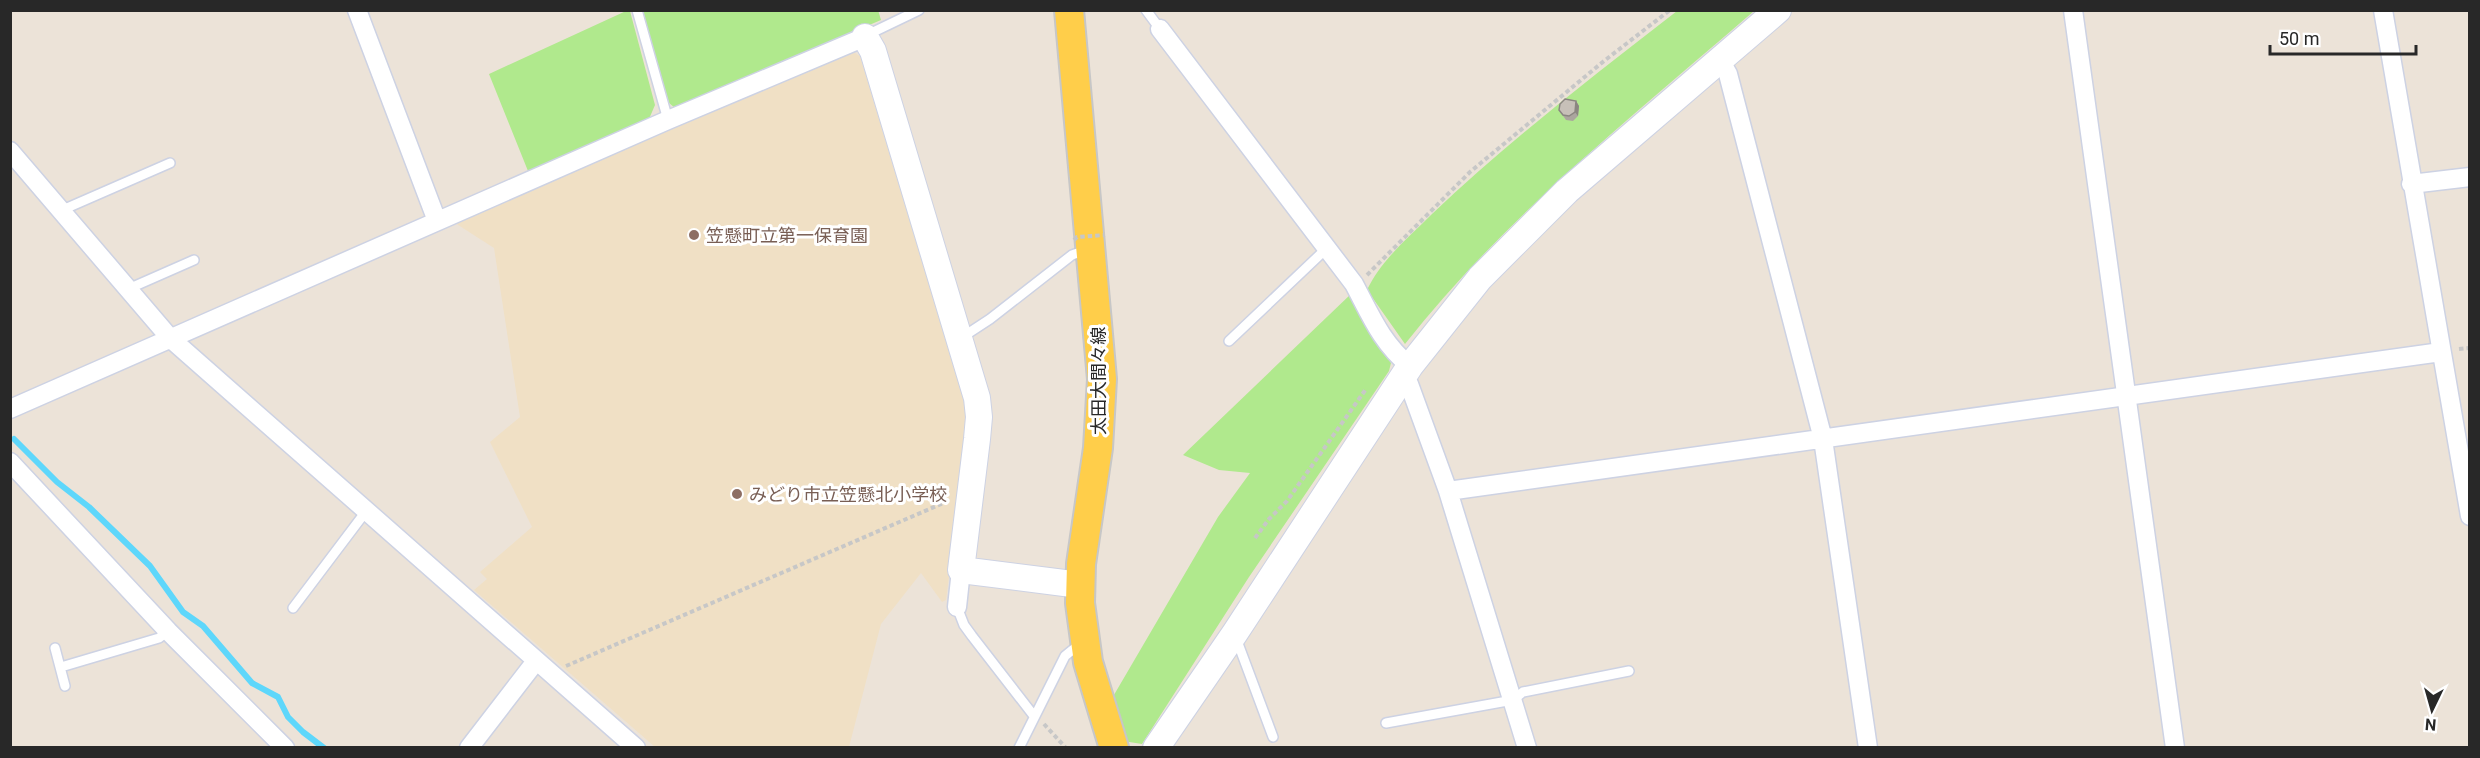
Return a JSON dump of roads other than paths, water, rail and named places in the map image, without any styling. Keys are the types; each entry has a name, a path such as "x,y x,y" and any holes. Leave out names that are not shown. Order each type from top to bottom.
{"main road":[{"name":"太田大間々線","path":"1069,10 1101,352 1101,415 1080,585 1084,641 1095,688 1114,747"}],"street":[{"path":"357,10 437,221"},
{"path":"1156,747 1235,633 1407,372 1480,278 1559,199 1778,10"},
{"path":"2073,10 2175,747"},
{"path":"2383,10 2469,516"},
{"path":"1160,29 1354,284 1377,329 1407,372 1409,384 1448,491 1527,747"},
{"path":"10,409 668,120 865,37 873,51 961,338 977,398 979,417 957,607"},
{"path":"1720,60 1728,74 1823,440 1868,747"},
{"path":"10,151 170,338 636,747"},
{"path":"2411,184 2469,177"},
{"path":"1448,491 2441,352"},
{"path":"10,462 168,631 285,747"},
{"path":"961,570 1080,585"},
{"path":"469,747 536,661"}],"lane":[{"path":"637,10 668,120"},
{"path":"865,37 919,10"},
{"path":"1146,10 1160,29"},
{"path":"60,211 170,163"},
{"path":"961,338 990,319 1090,242"},
{"path":"1229,341 1327,248"},
{"path":"128,289 194,260"},
{"path":"293,608 367,510"},
{"path":"957,607 964,625 1034,716"},
{"path":"61,667 159,638 168,631"},
{"path":"1235,633 1274,738"},
{"path":"1018,747 1065,656 1084,641"},
{"path":"55,648 65,686"},
{"path":"1386,723 1513,700 1523,692 1629,671"}],"waterway":[{"path":"14,439 57,482 89,507 150,566 183,612 203,626 252,683 278,697 288,717 324,748"}],"place":[{"name":"笠懸町立第一保育園","path":"694,235"},
{"name":"みどり市立笠懸北小学校","path":"737,494"}]}
